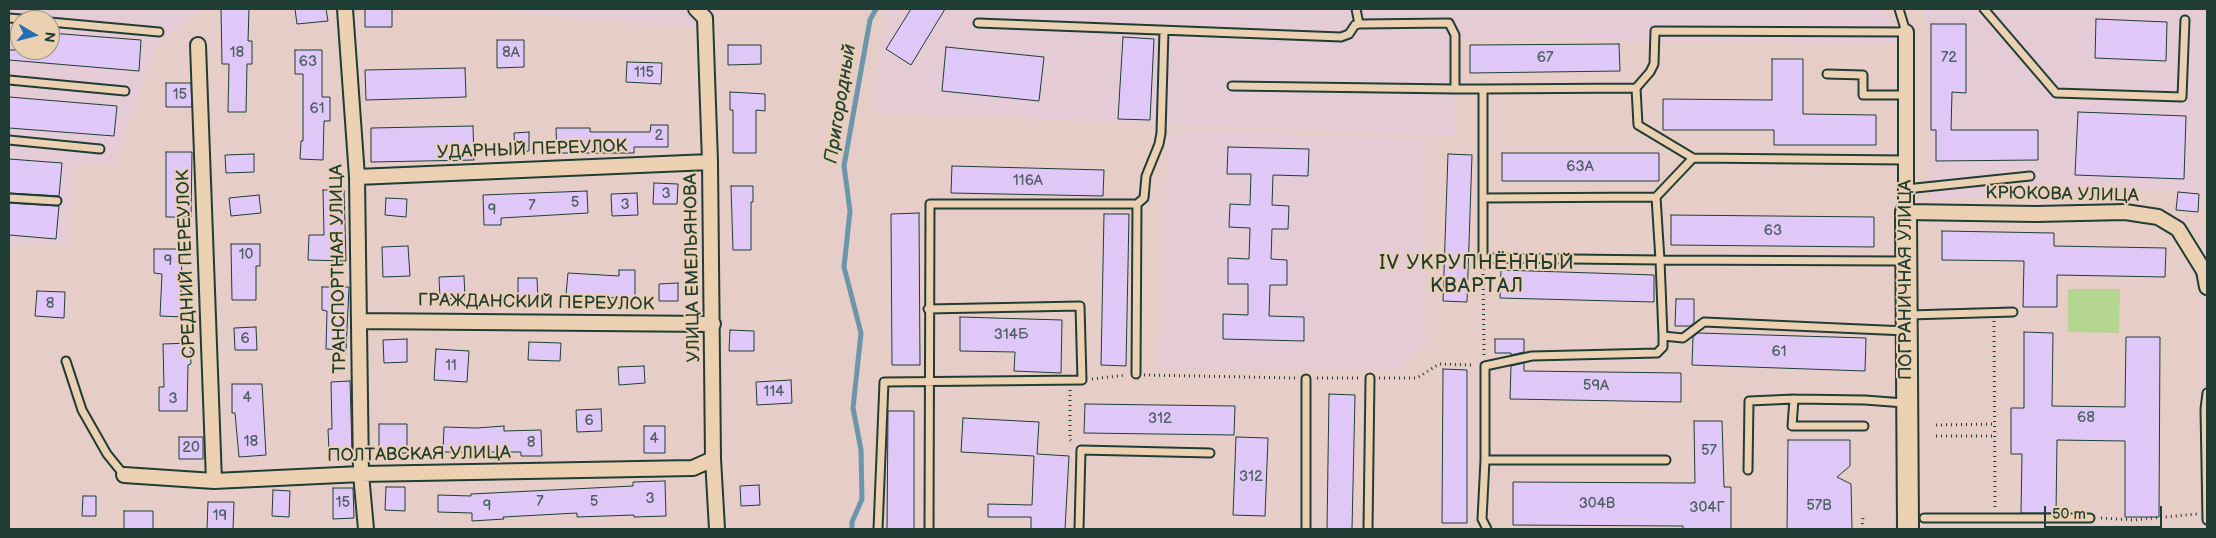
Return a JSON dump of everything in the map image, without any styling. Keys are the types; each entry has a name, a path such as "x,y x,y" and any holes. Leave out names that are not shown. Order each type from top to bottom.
{"street":[{"name":"ТРАНСПОРТНАЯ УЛИЦА","path":"345,9 356,177 361,474 366,529"},
{"name":"УЛИЦА ЕМЕЛЬЯНОВА","path":"696,9 705,18 713,324 713,459 717,529"},
{"name":"ПОГРАНИЧНАЯ УЛИЦА","path":"1906,32 1907,403 1916,524"},
{"name":"СРЕДНИЙ ПЕРЕУЛОК","path":"198,45 214,481"},
{"name":"УДАРНЫЙ ПЕРЕУЛОК","path":"356,177 710,162"},
{"name":"КРЮКОВА УЛИЦА","path":"1906,212 2036,214 2124,212 2158,217 2178,229 2204,272 2207,288"},
{"name":"ГРАЖДАНСКИЙ ПЕРЕУЛОК","path":"358,321 713,324"},
{"name":"ПОЛТАВСКАЯ УЛИЦА","path":"124,475 214,481 361,474 693,468 713,459"}],"lane":[{"path":"1356,9 1359,24"},
{"path":"1899,9 1906,32"},
{"path":"1905,9 1906,32"},
{"path":"1984,9 2056,93 2182,97 2184,20"},
{"path":"60,23 159,32"},
{"path":"978,24 1341,37 1349,34 1355,25 1359,24 1449,23 1455,35 1455,89"},
{"path":"929,529 928,309 930,204 1137,204 1144,198 1146,176 1159,144 1161,132 1164,31"},
{"path":"1906,32 1654,31 1654,64 1650,72 1636,88 1638,125 1693,158 1906,160"},
{"path":"1828,74 1863,75 1863,95 1906,95"},
{"path":"9,80 125,92"},
{"path":"1232,86 1455,89 1636,88"},
{"path":"1483,89 1483,258 1906,261"},
{"path":"9,140 100,149"},
{"path":"1483,198 1656,197 1693,158"},
{"path":"1906,188 2030,176"},
{"path":"1487,529 1482,519 1485,460 1485,366 1532,356 1657,353 1663,347 1663,336 1656,197"},
{"path":"9,198 57,201"},
{"path":"1136,374 1137,204"},
{"path":"878,529 884,382 1082,380 1080,306 928,309"},
{"path":"1663,336 1683,338 1704,322 1906,323 2013,312"},
{"path":"66,361 82,410 107,454 124,475"},
{"path":"1306,378 1306,529"},
{"path":"1368,529 1370,378"},
{"path":"2207,393 2207,520"},
{"path":"1748,470 1749,401 1794,399 1865,400 1907,403"},
{"path":"1794,399 1792,426 1864,426"},
{"path":"1078,529 1081,450 1210,452"},
{"path":"1485,460 1666,460"},
{"path":"1916,524 1994,519 2090,518"}],"path":[{"path":"1082,380 1136,374 1306,378 1417,378 1439,364 1485,366 1483,258"},
{"path":"1994,313 1994,519"},
{"path":"1070,380 1070,440 1081,450"},
{"path":"1936,426 1994,424"},
{"path":"1936,436 1994,436"},
{"path":"2090,518 2134,520 2207,512"},
{"path":"1863,516 1863,528"}],"shaded area":[{"path":"9,9 197,9 197,15 157,44 114,164 75,165 66,246 9,246"},
{"path":"483,9 715,9 717,30"},
{"path":"886,9 1884,9 1897,44 1459,39 1455,136 874,112"},
{"path":"1923,9 2207,9 2207,193 2168,190 2038,193 1930,200 1931,24 1923,23"},
{"path":"1189,130 1426,140 1426,342 1398,370 1160,369 1168,139"}],"green space":[{"path":"2068,289 2120,289 2119,333 2068,332"}],"building":[{"path":"221,9 249,9 248,41 252,41 252,64 247,64 246,112 228,112 229,64 222,64"},
{"path":"295,9 326,9 328,21 297,24"},
{"path":"365,9 392,9 392,27 365,27"},
{"path":"911,9 945,9 911,65 886,49"},
{"path":"2096,19 2167,22 2166,61 2095,58"},
{"path":"1931,24 1966,24 1966,93 1952,92 1951,130 2038,130 2038,160 1936,161 1936,130 1931,130"},
{"path":"60,34 141,40 139,71 9,60 9,50 10,60 60,60"},
{"path":"1123,37 1154,39 1150,120 1118,119"},
{"path":"497,40 524,40 524,67 497,68"},
{"path":"1619,44 1620,71 1470,73 1470,45"},
{"path":"728,45 761,45 761,64 728,65"},
{"path":"946,47 1044,57 1039,101 942,91"},
{"path":"295,50 322,50 322,97 330,97 330,121 324,121 323,160 300,159 301,141 303,141 303,74 295,74"},
{"path":"1772,59 1803,59 1803,114 1876,115 1876,145 1774,145 1774,130 1663,130 1663,99 1772,100"},
{"path":"627,62 662,63 661,84 626,82"},
{"path":"465,68 466,97 366,100 365,70"},
{"path":"166,83 191,83 192,107 166,107"},
{"path":"730,92 765,94 765,111 756,110 756,153 733,153 733,110 730,110"},
{"path":"9,97 117,106 114,136 9,128"},
{"path":"2078,112 2186,116 2184,179 2075,175"},
{"path":"651,125 668,125 668,147 634,147 634,153 557,153 556,128 590,128 590,132 650,132"},
{"path":"473,126 474,160 371,162 371,128"},
{"path":"529,132 529,151 515,152 514,133"},
{"path":"1228,147 1309,149 1308,176 1273,175 1272,205 1289,206 1288,229 1272,229 1271,259 1287,260 1287,285 1270,285 1269,316 1304,317 1304,341 1223,339 1223,314 1248,315 1248,284 1228,284 1228,258 1249,259 1250,228 1229,227 1230,204 1250,205 1251,174 1227,174"},
{"path":"166,152 192,152 191,217 166,217"},
{"path":"1502,153 1659,153 1659,181 1502,181"},
{"path":"254,154 254,172 226,173 225,155"},
{"path":"1448,154 1472,155 1467,302 1443,301"},
{"path":"9,159 62,163 59,196 9,193"},
{"path":"952,166 1104,170 1103,196 951,193"},
{"path":"654,183 678,184 677,204 653,204"},
{"path":"731,186 753,186 751,250 733,250"},
{"path":"323,190 344,190 346,261 308,260 309,235 324,235"},
{"path":"587,191 588,213 501,218 501,225 484,225 483,195"},
{"path":"2178,192 2199,194 2198,212 2176,210"},
{"path":"637,193 638,215 612,216 611,194"},
{"path":"259,195 261,213 231,216 229,198"},
{"path":"386,198 407,199 406,217 385,215"},
{"path":"9,203 59,206 56,239 9,235"},
{"path":"919,213 920,365 892,365 891,214"},
{"path":"1104,214 1129,214 1126,366 1101,365"},
{"path":"1671,215 1874,217 1874,247 1671,245"},
{"path":"1942,231 2054,233 2054,246 2166,248 2165,277 2057,275 2057,307 2023,307 2024,261 1942,260"},
{"path":"231,244 260,244 260,266 256,266 256,300 232,300"},
{"path":"408,246 410,276 383,277 382,247"},
{"path":"154,249 182,249 181,297 186,298 184,317 160,316 162,274 154,273"},
{"path":"619,270 635,270 635,299 566,295 568,273 619,276"},
{"path":"1501,270 1654,275 1654,302 1500,298"},
{"path":"464,276 465,298 440,299 439,277"},
{"path":"518,278 537,278 538,302 518,303"},
{"path":"678,283 678,301 659,301 659,284"},
{"path":"322,287 349,287 346,350 326,349 327,311 322,310"},
{"path":"37,291 65,292 64,318 35,316"},
{"path":"1676,299 1694,299 1694,323 1690,326 1675,326"},
{"path":"960,317 1062,320 1061,373 1014,371 1015,352 960,351"},
{"path":"256,327 257,350 235,350 234,328"},
{"path":"730,330 754,331 754,351 729,351"},
{"path":"2024,332 2053,333 2052,406 2125,407 2126,337 2160,337 2159,517 2125,517 2125,441 2057,440 2056,513 2021,513 2022,454 2011,454 2011,408 2024,408"},
{"path":"1698,333 1866,338 1865,371 1692,365 1693,337"},
{"path":"407,339 407,362 384,363 383,340"},
{"path":"1495,339 1524,339 1524,352 1511,355 1511,353 1495,353"},
{"path":"529,342 561,343 560,361 528,360"},
{"path":"190,343 191,364 188,365 187,411 159,411 159,387 164,387 163,344"},
{"path":"436,349 469,351 467,382 434,380"},
{"path":"1524,363 1524,371 1681,373 1681,402 1510,399 1511,366"},
{"path":"644,366 645,383 619,385 618,367"},
{"path":"1443,369 1467,370 1467,523 1442,523"},
{"path":"791,380 792,403 757,405 756,382"},
{"path":"350,381 352,451 329,451 328,429 332,429 331,382"},
{"path":"232,384 262,384 266,455 239,457 235,413 232,413"},
{"path":"1329,394 1355,395 1352,529 1327,529"},
{"path":"1085,404 1235,406 1234,435 1084,433"},
{"path":"601,409 602,431 577,432 576,410"},
{"path":"888,411 914,411 914,529 887,529"},
{"path":"963,418 1039,422 1037,454 1069,456 1065,529 1031,529 1031,517 988,517 988,504 1032,505 1034,456 961,452"},
{"path":"1694,421 1722,421 1724,487 1731,487 1731,529 1683,529 1683,526 1513,525 1513,482 1695,483"},
{"path":"379,424 407,424 407,453 379,453"},
{"path":"504,426 504,431 541,430 542,456 521,456 521,452 443,452 444,427 477,428"},
{"path":"644,426 665,426 665,453 644,453"},
{"path":"179,437 203,437 203,459 179,459"},
{"path":"1236,437 1268,438 1265,516 1233,515"},
{"path":"1788,440 1850,440 1850,466 1837,477 1851,484 1852,529 1787,529"},
{"path":"665,481 666,516 577,517 577,513 503,517 504,519 472,521 472,513 438,512 438,495 471,496 471,494 633,486 633,482"},
{"path":"759,485 760,505 741,506 740,486"},
{"path":"386,487 405,487 405,511 385,510"},
{"path":"333,488 353,488 354,518 333,519"},
{"path":"273,490 290,491 289,517 272,516"},
{"path":"83,496 96,496 96,516 82,516"},
{"path":"208,502 234,502 233,529 207,529"},
{"path":"124,511 153,511 153,529 124,529"}],"waterway":[{"name":"Пригородный","path":"852,529 852,522 862,499 861,450 853,408 861,333 844,267 850,211 844,166 870,20 876,9"}],"district":[{"name":"IV УКРУПНЁННЫЙ КВАРТАЛ","path":"1477,276"}]}
